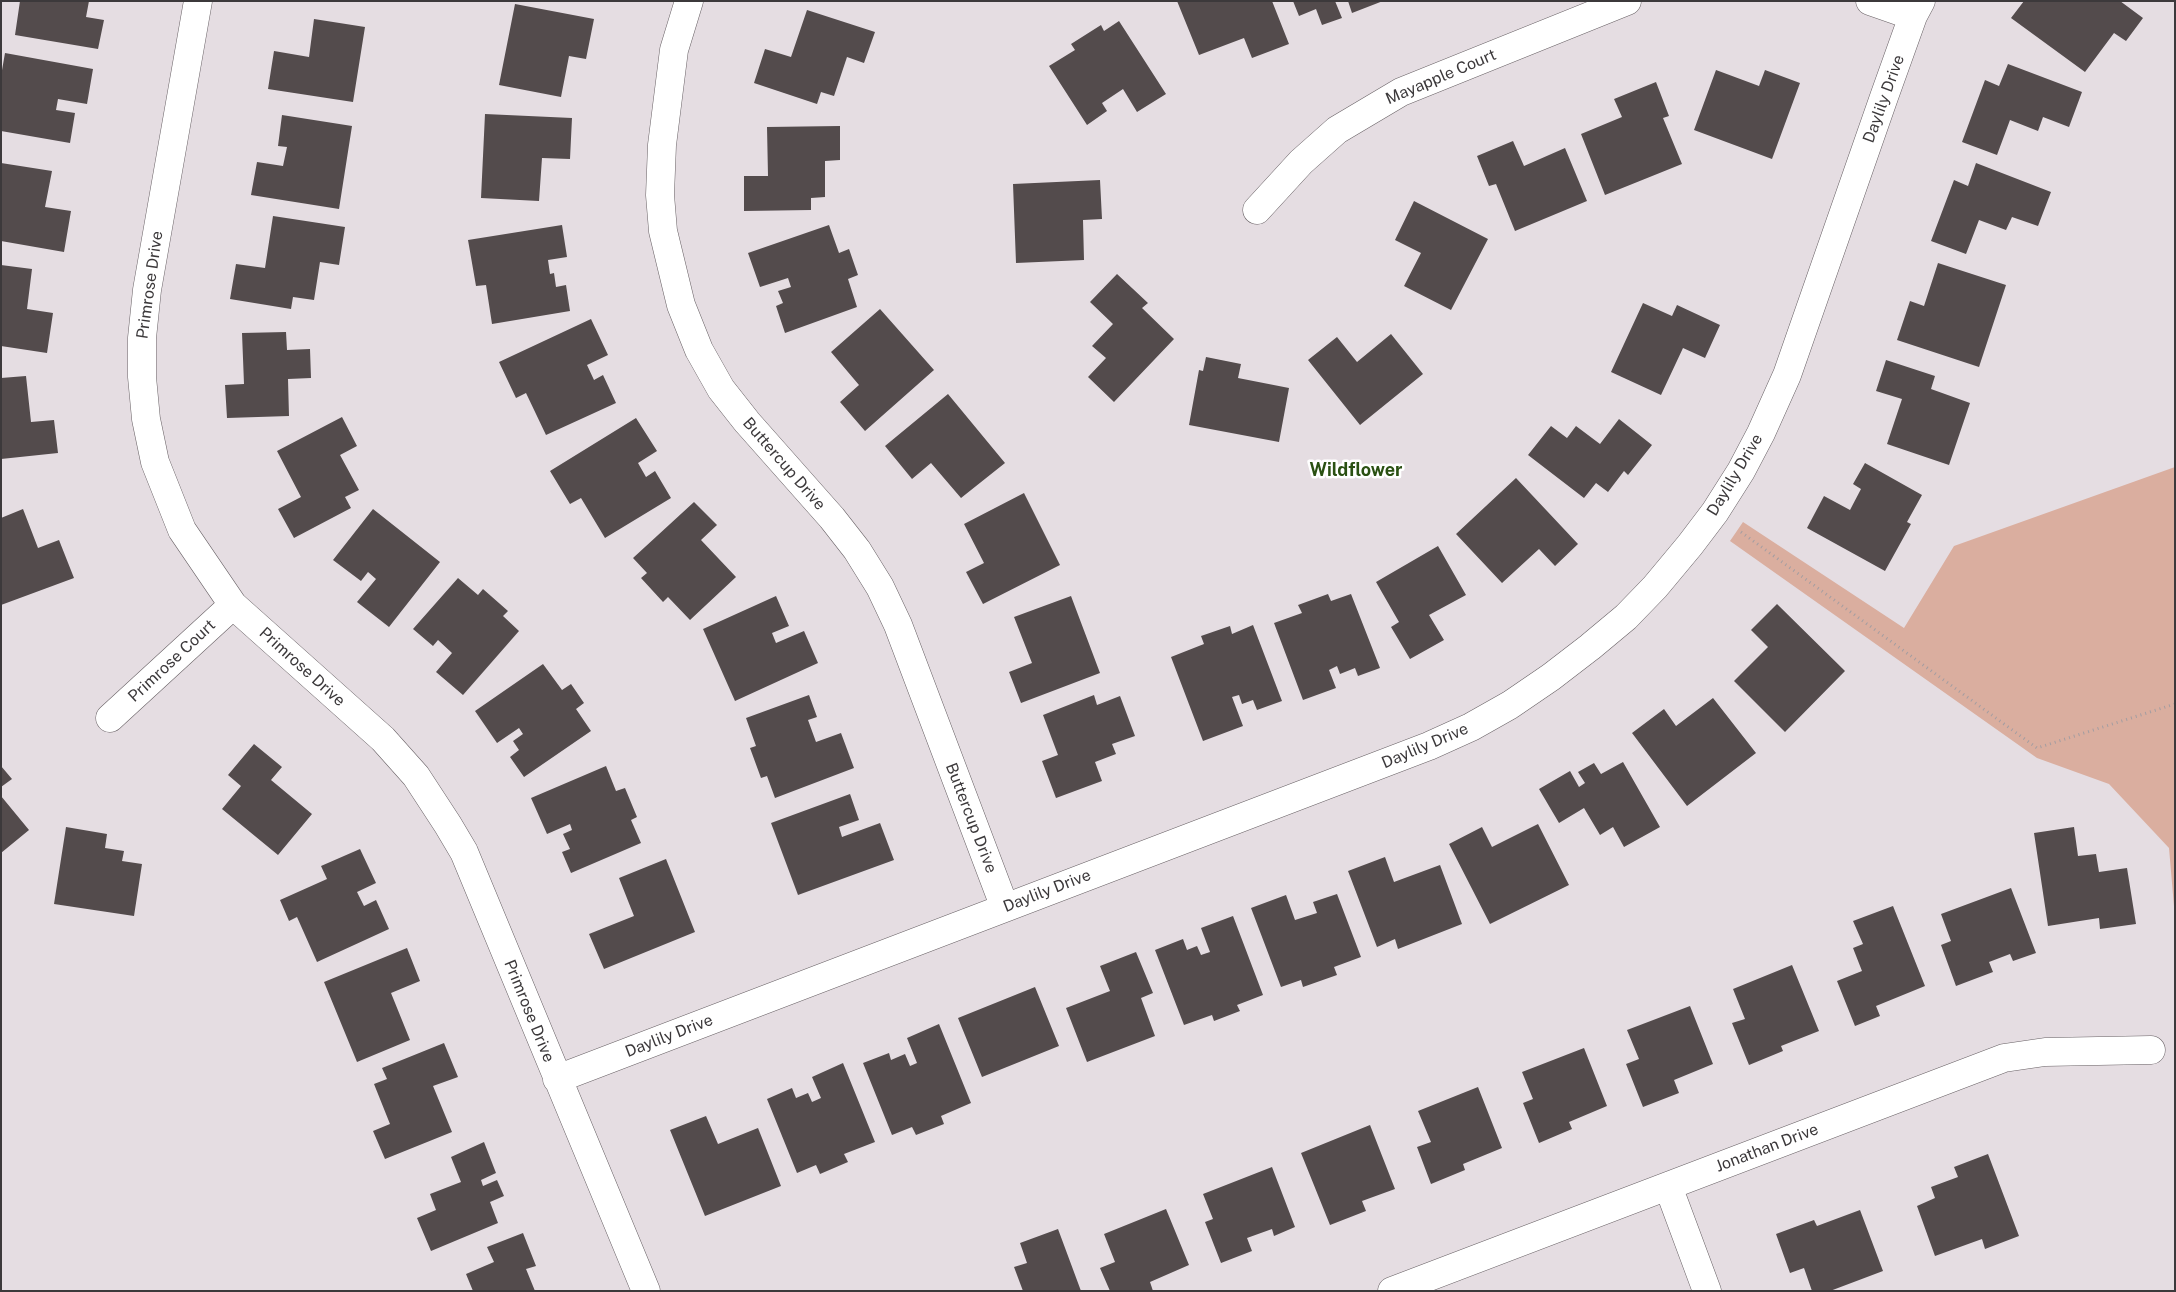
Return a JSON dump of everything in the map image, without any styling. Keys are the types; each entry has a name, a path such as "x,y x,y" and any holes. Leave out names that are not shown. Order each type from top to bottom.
{"street":[{"name":"Primrose Drive","path":"198,1 147,290 142,338 142,377 146,418 155,462 182,530 233,605 400,756 432,798 464,852 646,1291"},
{"name":"Buttercup Drive","path":"689,1 674,50 662,145 660,195 663,231 681,305 699,350 721,389 747,422 832,518 857,550 880,587 898,625 1005,908"},
{"name":"Mayapple Court","path":"1257,210 1301,162 1337,130 1392,97 1627,1"},
{"path":"1870,1 1917,9"},
{"name":"Daylily Drive","path":"558,1079 1399,758 1471,727 1502,710 1551,677 1626,616 1655,587 1714,512 1741,471 1787,376 1917,9"},
{"name":"Primrose Court","path":"110,718 233,605"},
{"name":"Jonathan Drive","path":"1392,1291 2004,1058 2045,1052 2151,1050"},
{"path":"1668,1186 1707,1291"}],"path":[{"path":"1714,512 2037,748 2175,704"}],"shaded area":[{"path":"2175,467 2175,918 2169,848 2109,784 2037,758 1730,541 1743,522 1904,628 1954,546"}],"building":[{"path":"20,1 89,1 86,17 104,20 98,49 15,35"},
{"path":"1177,1 1272,1 1289,44 1252,58 1244,38 1199,55"},
{"path":"1293,1 1335,1 1342,18 1322,25 1316,9 1299,16"},
{"path":"1348,1 1383,1 1352,13"},
{"path":"2024,1 2120,1 2143,18 2126,41 2114,33 2085,72 2011,18"},
{"path":"515,4 594,19 586,59 569,56 561,97 499,85"},
{"path":"807,10 875,32 864,63 847,57 834,96 821,92 817,104 754,83 765,49 791,57"},
{"path":"314,19 365,27 353,102 268,89 274,51 309,57"},
{"path":"1119,21 1166,94 1137,112 1123,89 1102,103 1107,111 1087,125 1049,66 1075,50 1071,44 1101,25 1104,31"},
{"path":"5,53 93,69 87,104 58,99 56,110 75,113 70,143 1,131 1,76"},
{"path":"2008,64 2082,92 2069,127 2043,117 2038,131 2010,120 1997,155 1962,142 1985,80 1999,86"},
{"path":"1716,70 1759,86 1765,70 1800,83 1772,159 1694,130"},
{"path":"1656,82 1669,116 1663,118 1682,164 1605,195 1581,134 1622,117 1614,99"},
{"path":"485,114 572,118 570,159 542,158 539,201 481,198"},
{"path":"282,115 352,126 339,209 251,195 257,162 283,166 287,147 278,146"},
{"path":"840,126 840,160 825,161 825,197 811,198 811,210 744,211 744,176 768,176 767,127"},
{"path":"1513,141 1524,166 1565,148 1587,201 1515,231 1496,184 1489,186 1477,156"},
{"path":"1,163 52,171 45,207 71,211 64,252 1,241"},
{"path":"1976,163 2051,192 2038,226 2012,217 2006,230 1979,220 1966,254 1931,241 1954,180 1968,186"},
{"path":"1100,180 1102,219 1083,220 1084,260 1016,263 1013,184"},
{"path":"1414,201 1488,239 1451,310 1404,286 1421,253 1395,240"},
{"path":"273,216 345,227 339,265 320,262 314,300 293,297 291,309 230,299 236,264 265,268"},
{"path":"562,225 567,257 548,260 550,274 554,273 556,287 566,285 570,311 492,324 486,285 476,286 468,240"},
{"path":"829,225 839,253 849,249 858,275 848,279 857,307 785,333 776,306 783,303 778,291 791,287 788,278 760,287 748,253"},
{"path":"1938,263 2006,285 1979,367 1897,340 1910,301 1924,306"},
{"path":"1,265 32,269 27,309 53,313 47,353 1,346"},
{"path":"1117,274 1148,303 1142,308 1174,339 1114,402 1088,377 1106,358 1092,346 1113,324 1090,302"},
{"path":"1643,303 1672,316 1677,305 1720,325 1705,358 1683,348 1661,395 1611,372"},
{"path":"880,309 934,370 865,431 840,402 859,385 831,352"},
{"path":"591,319 608,355 587,365 594,380 603,375 616,403 546,435 526,393 516,398 499,362"},
{"path":"286,332 287,350 310,349 311,378 288,379 289,416 227,418 225,385 244,384 242,333"},
{"path":"1391,334 1423,374 1360,425 1308,360 1337,337 1357,362"},
{"path":"1206,357 1241,364 1238,378 1289,388 1279,442 1189,425 1199,370 1203,371"},
{"path":"1886,360 1935,376 1931,389 1970,403 1949,465 1887,444 1902,399 1876,391"},
{"path":"26,376 31,422 54,420 58,453 1,459 1,378"},
{"path":"948,394 1005,463 961,498 931,463 912,479 885,446"},
{"path":"342,417 357,446 340,455 359,490 345,497 351,508 294,538 278,509 301,497 277,451"},
{"path":"636,418 657,451 638,463 646,477 655,471 671,498 605,538 581,498 570,504 550,471"},
{"path":"1619,419 1652,445 1628,475 1624,471 1608,492 1596,483 1584,498 1528,455 1551,426 1567,438 1576,426 1600,444"},
{"path":"1865,463 1922,495 1907,522 1911,524 1885,571 1807,528 1824,496 1850,510 1861,489 1853,484"},
{"path":"1516,478 1578,544 1555,566 1539,549 1502,583 1456,534"},
{"path":"1024,493 1060,565 983,604 966,572 984,563 964,524"},
{"path":"694,502 717,525 701,540 736,577 690,620 668,597 663,602 641,578 647,573 633,558"},
{"path":"23,509 38,548 59,540 74,578 1,605 1,518"},
{"path":"373,509 440,562 389,627 357,602 376,579 368,572 361,581 333,560"},
{"path":"1438,546 1466,595 1429,615 1444,640 1410,659 1391,627 1399,622 1376,582"},
{"path":"458,578 478,595 483,589 508,611 503,616 519,631 463,695 436,672 452,653 438,640 433,646 413,629"},
{"path":"1328,594 1331,601 1351,594 1380,668 1358,676 1355,668 1340,674 1337,666 1329,670 1336,688 1303,700 1274,623 1302,613 1298,605"},
{"path":"776,596 789,626 772,633 776,643 804,631 818,663 735,701 703,629"},
{"path":"1071,596 1100,673 1021,703 1009,672 1032,663 1014,617"},
{"path":"1777,604 1845,671 1785,732 1734,681 1768,647 1751,630"},
{"path":"1253,625 1282,701 1257,710 1253,700 1242,704 1239,695 1232,697 1243,726 1203,741 1171,657 1204,644 1201,636 1230,626 1232,634"},
{"path":"543,664 562,690 571,684 584,703 576,709 591,731 524,777 510,757 519,750 513,741 523,734 519,728 497,743 475,711"},
{"path":"809,695 817,717 808,720 816,742 841,733 854,768 775,798 767,776 761,778 750,748 756,746 746,718"},
{"path":"1094,695 1097,705 1120,696 1135,736 1112,744 1116,754 1095,762 1102,781 1056,798 1042,761 1058,755 1043,715"},
{"path":"1713,698 1756,753 1687,806 1632,733 1664,709 1676,726"},
{"path":"254,744 282,767 271,780 312,814 278,855 222,809 241,786 228,775"},
{"path":"1623,762 1660,827 1624,847 1613,827 1600,835 1584,808 1559,823 1539,789 1570,771 1579,787 1585,783 1578,772 1594,763 1601,774"},
{"path":"1,766 12,779 1,787"},
{"path":"606,766 616,791 625,788 637,817 631,820 641,843 571,873 562,852 570,849 563,834 572,830 570,824 547,834 531,798"},
{"path":"850,794 859,820 839,827 842,837 880,823 894,860 798,895 771,823"},
{"path":"1,796 29,830 1,853"},
{"path":"1538,824 1569,885 1490,924 1449,844 1482,827 1492,847"},
{"path":"66,827 107,834 105,848 124,851 122,861 142,864 134,916 54,904"},
{"path":"2074,827 2078,856 2096,854 2099,872 2127,868 2136,924 2100,929 2099,918 2048,926 2034,833"},
{"path":"360,849 376,883 357,892 364,906 376,900 389,929 317,962 297,917 289,921 280,900 327,879 321,866"},
{"path":"1385,857 1394,882 1440,865 1462,924 1398,949 1395,939 1377,947 1348,871"},
{"path":"666,859 695,932 604,969 589,934 634,916 619,878"},
{"path":"2011,888 2036,953 2013,961 2010,954 1989,962 1993,972 1956,986 1941,945 1951,941 1941,914"},
{"path":"1337,894 1361,957 1334,967 1337,975 1303,987 1301,980 1281,987 1251,908 1286,895 1295,920 1317,913 1313,902"},
{"path":"1893,906 1925,986 1876,1006 1880,1016 1855,1026 1837,981 1862,971 1853,948 1863,944 1853,921"},
{"path":"1233,916 1263,995 1237,1005 1240,1011 1214,1021 1212,1015 1184,1025 1155,950 1183,939 1187,950 1197,946 1201,955 1210,952 1201,928"},
{"path":"407,948 420,981 391,993 410,1040 357,1062 324,982"},
{"path":"1136,952 1153,993 1141,998 1155,1036 1087,1062 1066,1008 1110,991 1100,966"},
{"path":"1792,965 1819,1031 1781,1046 1783,1051 1749,1065 1732,1023 1745,1019 1733,989"},
{"path":"1035,987 1059,1046 982,1077 958,1018"},
{"path":"1690,1006 1713,1064 1674,1080 1679,1093 1643,1107 1626,1064 1639,1059 1627,1030"},
{"path":"939,1024 971,1103 941,1116 944,1124 916,1135 912,1127 892,1135 863,1063 889,1053 891,1060 905,1054 910,1066 917,1063 907,1038"},
{"path":"444,1043 458,1077 433,1086 452,1132 385,1159 373,1131 390,1124 374,1084 387,1079 382,1068"},
{"path":"1584,1048 1607,1106 1569,1122 1572,1129 1539,1143 1523,1103 1533,1099 1522,1072"},
{"path":"843,1063 875,1142 844,1154 848,1162 820,1174 816,1165 797,1173 767,1099 792,1088 796,1098 808,1093 812,1102 821,1098 812,1077"},
{"path":"1478,1087 1502,1148 1463,1164 1465,1170 1431,1184 1417,1147 1431,1142 1418,1111"},
{"path":"706,1116 718,1144 758,1128 781,1186 705,1216 670,1130"},
{"path":"1370,1125 1395,1189 1362,1201 1366,1211 1330,1225 1301,1153"},
{"path":"484,1142 496,1173 481,1180 483,1186 497,1180 504,1196 490,1202 498,1223 431,1251 417,1218 436,1210 430,1194 461,1182 451,1157"},
{"path":"1988,1154 2019,1236 1985,1249 1982,1239 1935,1256 1917,1206 1935,1198 1931,1187 1958,1177 1954,1167"},
{"path":"1272,1167 1295,1227 1274,1236 1272,1229 1247,1238 1252,1251 1221,1263 1205,1222 1213,1219 1203,1194"},
{"path":"1166,1209 1189,1265 1150,1282 1153,1291 1110,1291 1100,1268 1115,1262 1104,1234"},
{"path":"1860,1210 1883,1271 1830,1291 1812,1291 1804,1268 1790,1273 1776,1234 1814,1220 1817,1226"},
{"path":"1058,1229 1081,1291 1023,1291 1014,1267 1027,1263 1020,1243"},
{"path":"523,1233 536,1266 526,1269 535,1291 473,1291 466,1274 494,1262 487,1247"}],"district":[{"name":"Wildflower","path":"1356,470"}]}
